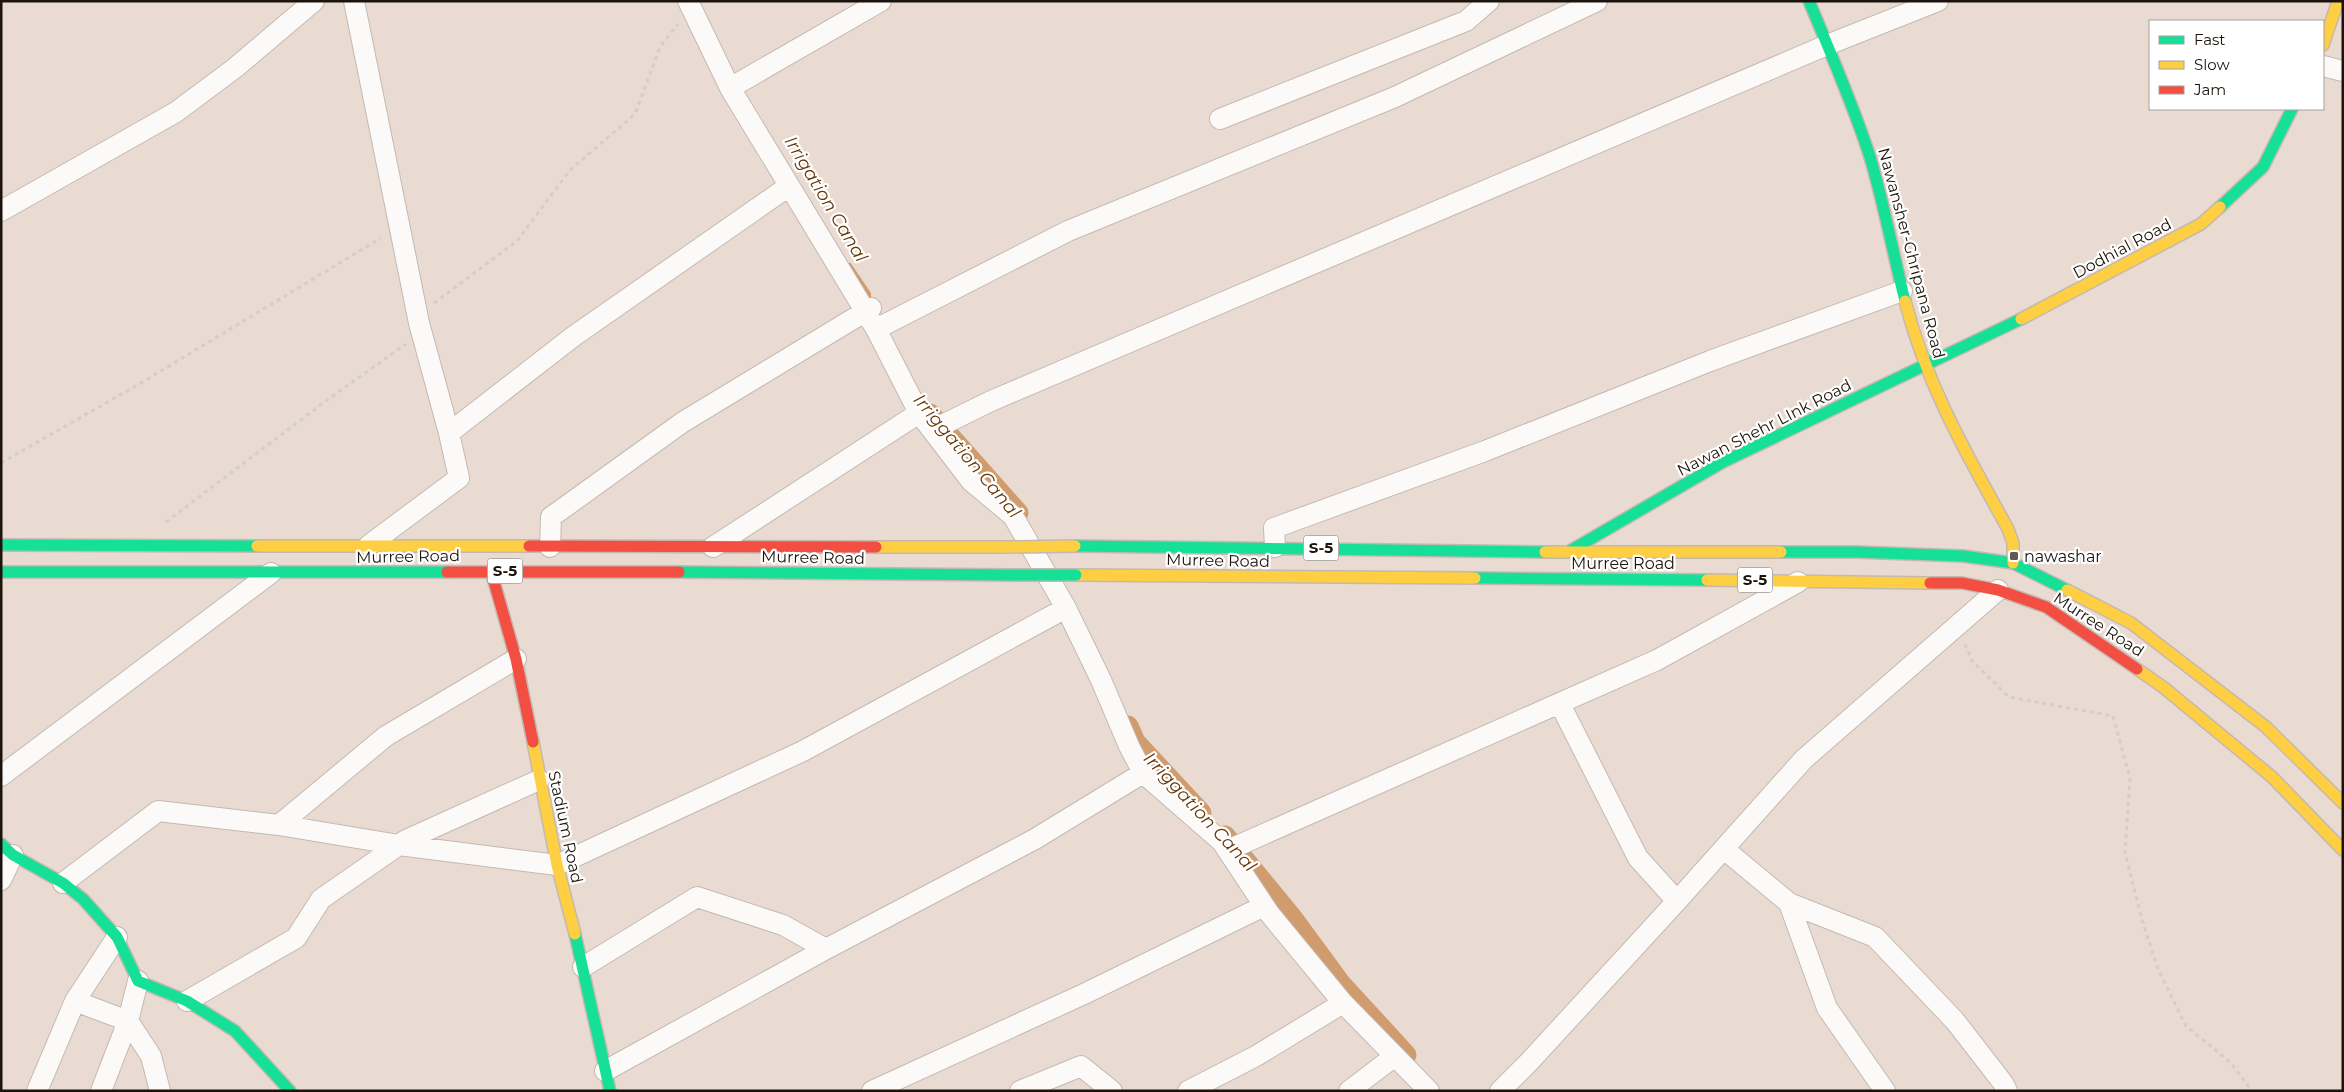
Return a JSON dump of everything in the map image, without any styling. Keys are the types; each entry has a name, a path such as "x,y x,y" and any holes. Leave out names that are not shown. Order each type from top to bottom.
{"main road":[{"name":"Nawansher-Ghripana Road","path":"1809,1 1867,149 1877,180 1902,291 1925,366 1942,405 2008,529 2013,543 2013,563"},
{"path":"2324,42 2338,1"},
{"name":"Dodhial Road","path":"1925,366 2028,316 2201,224 2263,167 2292,110"},
{"name":"Nawan Shehr LInk Road","path":"1568,552 1723,462 1925,366"},
{"name":"Murree Road","path":"1,545 242,560 271,573 491,571 693,560 713,547 1275,547 1568,552 1856,552 1963,556 2013,563 2131,623 2266,727 2343,803"},
{"name":"Murree Road","path":"1,572 242,560 370,545 550,547 693,560 1009,575 1962,583 1998,590 2046,607 2163,687 2272,777 2343,850"},
{"name":"Stadium Road","path":"491,571 516,659 557,866 610,1091"},
{"path":"7,850 63,883 83,899 116,937 138,981 187,1001 235,1031 290,1091"}],"street":[{"path":"1,211 176,112 235,68 314,1"},
{"path":"354,1 420,324 459,478 370,545"},
{"path":"730,88 881,1"},
{"path":"1220,119 1466,21 1489,1"},
{"path":"876,329 1068,231 1395,97 1597,1"},
{"path":"932,430 991,401 1827,45 1938,1"},
{"path":"689,4 730,88 788,186 868,310 920,413 971,481 1013,516 1066,608 1101,680 1128,746 1144,774 1222,842 1264,906 1343,1003 1429,1091"},
{"path":"2324,66 2343,71"},
{"path":"449,433 574,336 788,186"},
{"path":"1275,547 1274,528 1485,451 1710,361 1902,291"},
{"path":"550,547 551,517 682,422 868,310"},
{"path":"713,547 920,413"},
{"path":"1,776 271,573"},
{"path":"1228,850 1657,660 1800,581"},
{"path":"1500,1091 1530,1061 1677,901 1804,759 1998,590"},
{"path":"63,883 158,811 279,825 399,845 557,866 803,751 1066,608"},
{"path":"279,825 386,736 516,659"},
{"path":"1560,704 1638,858 1677,901"},
{"path":"605,1071 826,949 1035,839 1144,774"},
{"path":"187,1001 296,938 321,899 399,845 539,780"},
{"path":"1724,849 1789,903 1875,937 1955,1021 2003,1083 2007,1091"},
{"path":"1,880 7,850"},
{"path":"582,966 697,897 783,925 826,949"},
{"path":"1789,903 1827,1008 1885,1091"},
{"path":"872,1091 1084,994 1264,906"},
{"path":"37,1091 75,1001 116,937"},
{"path":"101,1091 128,1021 138,981"},
{"path":"75,1001 128,1021 151,1056 160,1091"},
{"path":"1188,1091 1256,1056 1343,1003"},
{"path":"1349,1091 1395,1056"},
{"path":"1020,1091 1081,1066 1112,1091"}],"path":[{"path":"164,523 327,400 517,241 570,170 635,114 660,47 689,4"},
{"path":"1,463 141,383 400,226"},
{"path":"1958,626 1972,661 2009,697 2113,716 2130,778 2125,853 2142,920 2158,969 2186,1026 2230,1062 2252,1091"}],"waterway":[{"name":"Irrigation Canal","path":"849,266 868,294 868,305"},
{"name":"Irriggation Canal","path":"930,414 1018,513"},
{"name":"Irriggation Canal","path":"1128,726 1135,742 1201,813"},
{"name":"Irriggation Canal","path":"1225,836 1293,919 1340,983 1406,1055"}],"traffic: fast":[{"path":"1809,1 1849,98 1870,157 1905,301"},
{"path":"2220,207 2263,167 2292,110"},
{"path":"1568,552 1723,462 2021,319"},
{"path":"1,545 257,546"},
{"path":"1075,546 1545,552"},
{"path":"1781,552 1856,552 1963,556 2013,563 2067,590"},
{"path":"1,572 447,572"},
{"path":"679,572 1009,575"},
{"path":"1009,575 1076,575"},
{"path":"1475,578 1707,580"},
{"path":"1,844 13,855 63,883 83,899 117,937 138,981 187,1001 235,1031 290,1091"},
{"path":"575,934 610,1091"}],"traffic: slow":[{"path":"2324,42 2338,1"},
{"path":"2021,319 2201,224 2220,207"},
{"path":"1905,301 1924,362 1936,390 1963,446 2008,529 2013,543 2013,563"},
{"path":"257,546 529,546"},
{"path":"1008,547 1075,546"},
{"path":"876,547 1008,547"},
{"path":"1545,552 1781,552"},
{"path":"1076,575 1475,578"},
{"path":"1707,580 1930,583"},
{"path":"2067,590 2131,623 2266,727 2343,803"},
{"path":"2137,669 2163,687 2272,777 2343,850"},
{"path":"533,742 557,865 575,934"}],"traffic: jam":[{"path":"529,546 876,547"},
{"path":"491,571 516,659 533,742"},
{"path":"447,572 679,572"},
{"path":"1930,583 1962,583 1998,590 2046,607 2137,669"}],"place":[{"name":"nawashar","path":"2014,556"}]}
